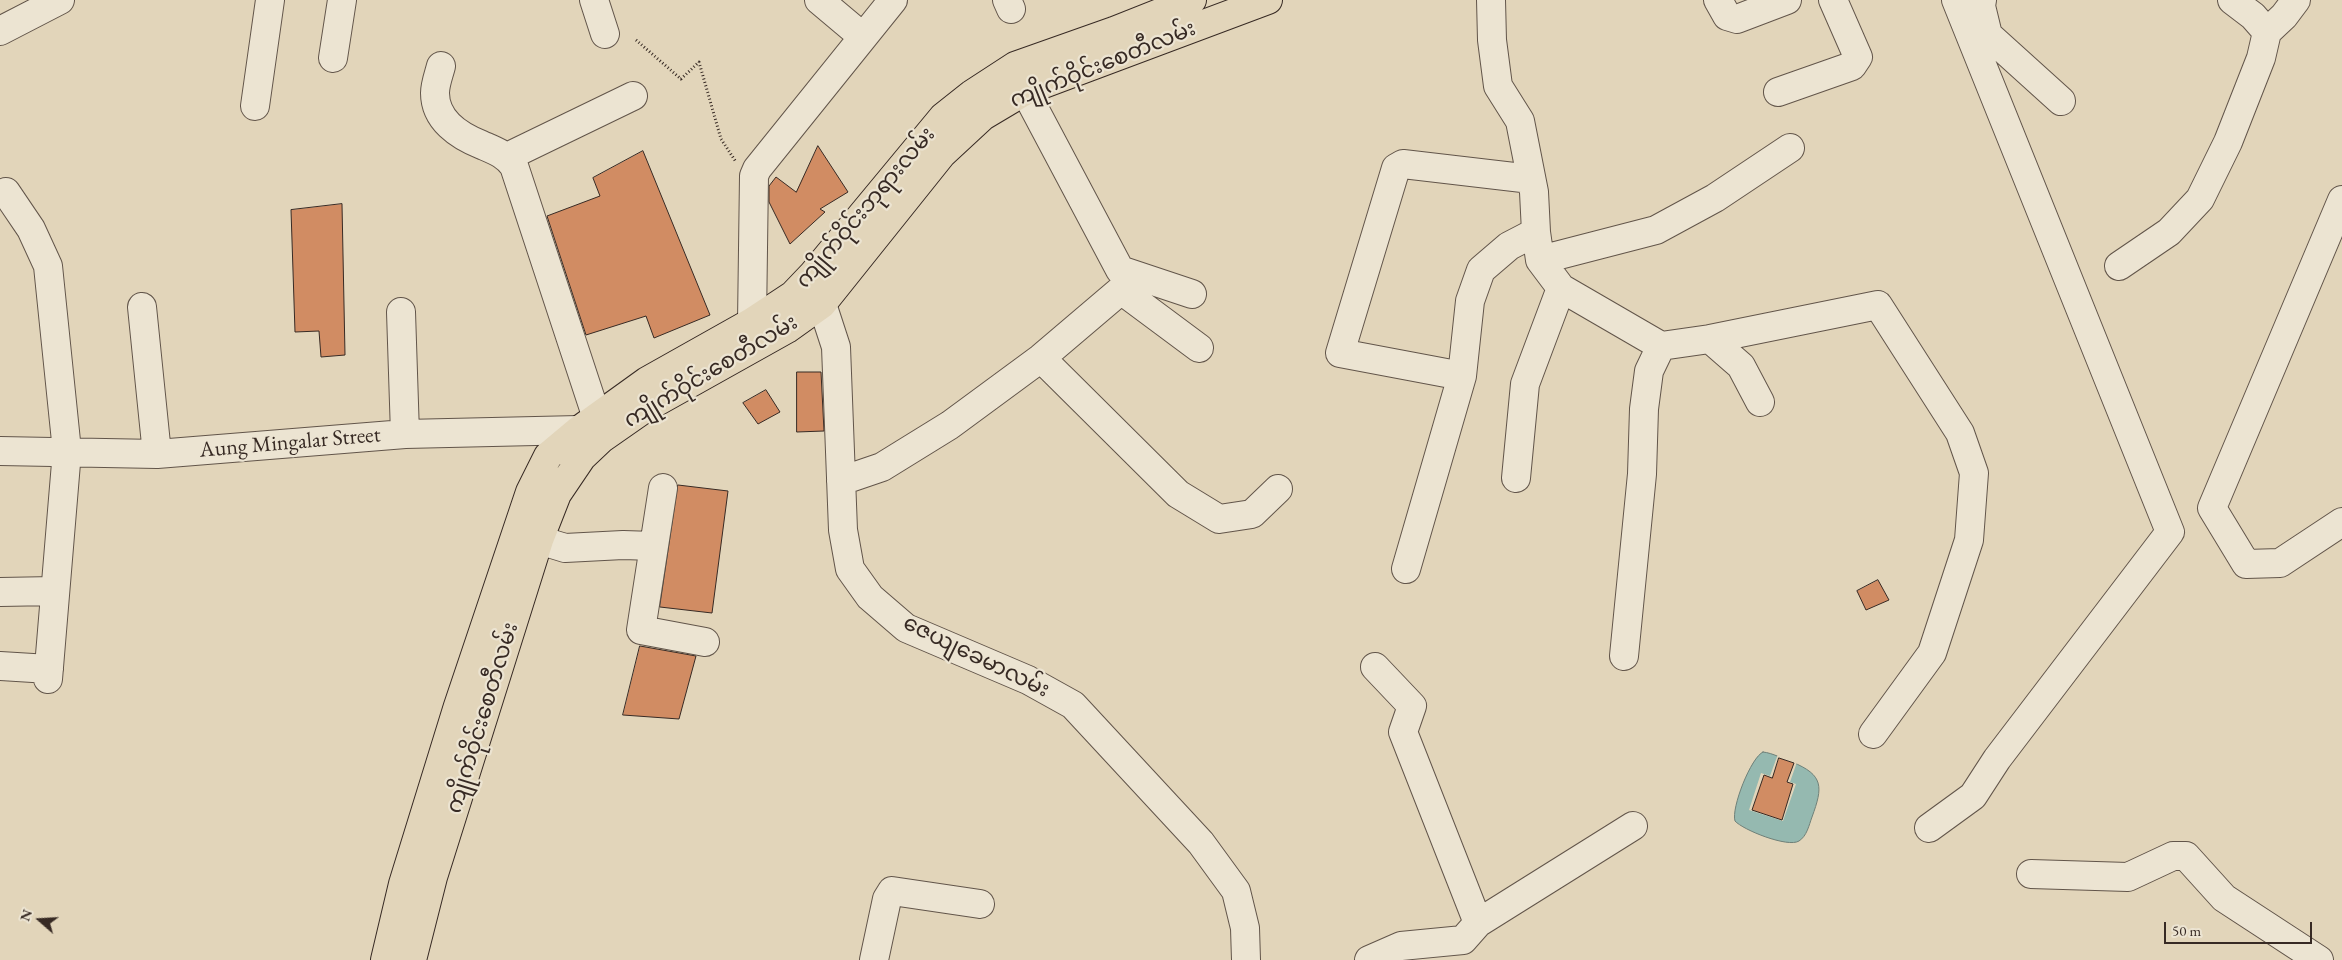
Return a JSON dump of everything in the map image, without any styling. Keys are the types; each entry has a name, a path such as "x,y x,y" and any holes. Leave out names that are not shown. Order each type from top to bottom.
{"main road":[{"name":"ကျိုက်ဝိုင်းဘုရားလမ်း","path":"385,960 403,884 512,581 530,492 548,456 592,429 647,381 752,322 793,295 943,117 1017,80 1015,66 1118,43 1192,0"},
{"name":"ကျိုက်ဝိုင်းစေတီလမ်း","path":"1118,43 1253,3"},
{"name":"ကျိုက်ဝိုင်းစေတီလမ်း","path":"412,960 432,877 512,581 539,540 557,494 582,457 592,429 644,409 787,329 822,304 942,154 963,132 983,116 1017,80"}],"street":[{"path":"0,31 60,0"},
{"path":"255,106 270,0"},
{"path":"333,58 342,0"},
{"path":"594,0 605,34"},
{"path":"819,0 863,37"},
{"path":"752,322 754,176 756,169 894,0"},
{"path":"1491,0 1492,40 1498,86 1520,121 1531,179 1540,260 1561,288 1661,346 1710,339 1878,305 1960,433 1974,473 1969,540 1932,653 1873,734"},
{"path":"1718,0 1727,16 1737,20 1787,0"},
{"path":"1778,92 1852,66 1858,57 1833,0"},
{"path":"1930,828 1973,796 1997,759 2170,532 1956,0"},
{"path":"1982,0 1981,6 1988,35 2062,101"},
{"path":"2232,0 2253,16 2267,32"},
{"path":"2119,266 2169,232 2200,199 2228,142 2261,58 2267,32 2284,16 2296,0"},
{"path":"441,66 435,92 438,109 446,123 470,140 507,156 514,166 592,429"},
{"path":"1017,80 1120,270 1192,294"},
{"path":"507,156 633,96"},
{"path":"1540,260 1656,230 1714,198 1790,148"},
{"path":"1462,376 1340,353 1396,168 1403,164 1531,179"},
{"path":"0,666 48,674 66,451 48,266 31,228 6,192"},
{"path":"2342,200 2212,508 2246,564 2280,563 2342,522"},
{"path":"1406,569 1462,376 1470,301 1481,270 1509,246 1536,232"},
{"path":"804,283 822,304"},
{"path":"1516,478 1525,384 1561,288"},
{"path":"841,481 882,468 950,425 1041,358 1122,290 1199,348"},
{"name":"ဇေယျခေမာလမ်း","path":"822,304 836,347 843,530 850,569 870,598 906,628 1028,680 1073,705 1201,843 1236,891 1245,928 1246,960"},
{"path":"142,307 156,454"},
{"path":"401,312 405,434"},
{"path":"1710,339 1741,366 1760,402"},
{"path":"1624,656 1642,474 1644,409 1649,370 1661,346"},
{"path":"1041,358 1178,494 1219,519 1252,514 1278,489"},
{"name":"Aung Mingalar Street","path":"0,451 156,454 405,434 592,429"},
{"path":"663,488 641,630 705,642"},
{"path":"539,540 565,548 623,545 654,546"},
{"path":"0,592 54,590"},
{"path":"1374,667 1412,706 1403,732 1469,941"},
{"path":"1368,960 1401,946 1469,941 1633,826"},
{"path":"2031,874 2128,877 2172,856 2186,856 2224,898 2319,960"},
{"path":"874,960 887,899 892,891 980,904"}],"path":[{"path":"636,40 681,79 699,62 721,139 734,160 754,176"}],"water":[{"path":"1763,752 1802,767 1815,777 1818,783 1819,790 1816,807 1806,833 1799,841 1793,843 1766,837 1747,829 1735,821 1736,805 1743,784 1753,763"}],"pier":[{"path":"1778,754 1797,762 1790,782 1796,784 1783,821 1749,810 1761,773 1770,776"}],"building":[{"path":"818,146 848,192 820,209 825,212 790,244 769,202 769,186 776,177 796,192"},
{"path":"643,151 710,315 654,338 646,316 586,335 547,216 600,196 593,178"},
{"path":"342,204 345,355 321,357 319,331 295,332 291,210"},
{"path":"797,372 821,372 824,431 797,432"},
{"path":"766,390 780,412 758,424 743,403"},
{"path":"678,485 728,491 712,613 660,607"},
{"path":"1878,580 1889,600 1866,610 1857,591"},
{"path":"640,646 696,656 679,719 623,715"},
{"path":"1779,758 1794,763 1787,782 1793,784 1782,820 1752,810 1764,775 1772,778"}]}
